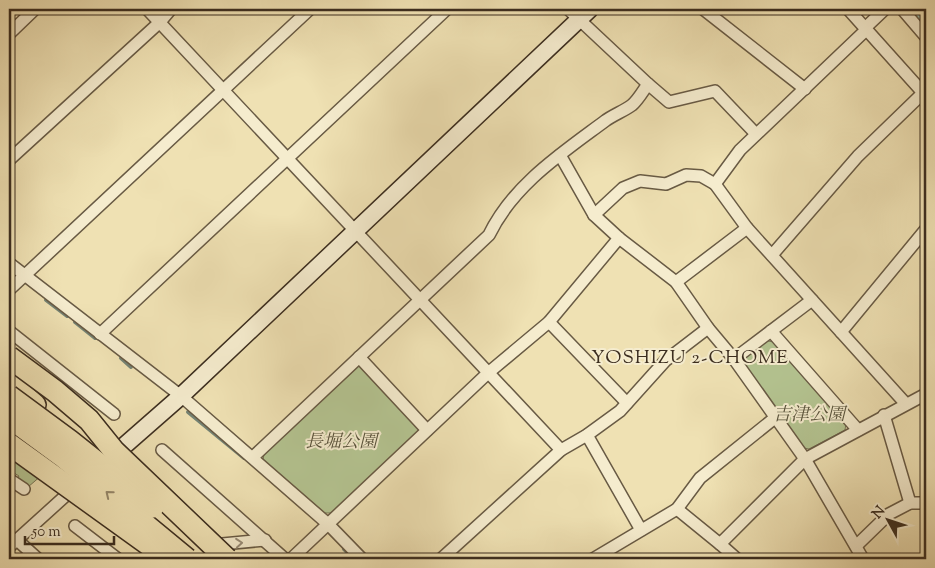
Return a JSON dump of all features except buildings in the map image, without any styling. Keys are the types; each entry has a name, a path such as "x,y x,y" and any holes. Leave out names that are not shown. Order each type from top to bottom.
{"highway":[{"path":"9,357 90,420 109,457"},
{"path":"9,368 214,552"},
{"path":"9,382 66,433 109,457 229,559"},
{"path":"9,396 214,552 229,559"},
{"path":"9,417 62,456 187,559"},
{"path":"9,444 168,559"},
{"path":"9,453 99,506 168,559"}],"street":[{"path":"9,34 35,9"},
{"path":"148,9 561,450"},
{"path":"9,160 160,22 171,9"},
{"path":"9,290 310,9"},
{"path":"100,334 447,9"},
{"path":"772,255 858,156 925,94 848,9"},
{"path":"715,184 740,150 805,89 885,9"},
{"path":"902,9 926,37"},
{"path":"711,11 805,89"},
{"path":"38,559 13,543 72,489 126,445 181,396 355,231 579,12 648,84 669,102 715,91 756,134"},
{"path":"253,458 489,235 497,218 528,182 609,118 632,105 648,84"},
{"path":"560,155 594,215 619,238 676,282 708,328 734,359 805,459 863,559"},
{"path":"594,215 623,188 640,181 666,184 686,175 701,176 715,184 746,228 906,404"},
{"path":"676,282 746,228"},
{"path":"841,332 926,229"},
{"path":"291,559 488,373 549,322 619,238"},
{"path":"9,263 181,396 328,524 362,559"},
{"path":"734,359 812,300"},
{"path":"549,322 627,403"},
{"path":"441,559 561,450 587,435 620,411 665,361 708,328"},
{"path":"771,331 858,430"},
{"path":"9,332 114,414"},
{"path":"359,357 427,430"},
{"path":"720,544 805,459 926,394"},
{"path":"884,415 910,503"},
{"path":"600,557 641,530 678,509 700,478 776,417"},
{"path":"587,435 641,530"},
{"path":"162,450 285,559"},
{"path":"9,479 24,489"},
{"path":"856,546 889,514 910,503 926,503"},
{"path":"678,509 737,559"},
{"path":"75,526 118,559"},
{"path":"214,552 265,540"}],"green space":[{"name":"吉津公園","path":"768,341 774,342 846,423 845,430 809,449 804,448 744,363 745,357"},
{"name":"長堀公園","path":"359,366 363,367 419,426 419,432 332,513 325,513 263,460 264,454"},
{"path":"9,443 42,475 28,487 17,479 19,476 14,473 9,475"}],"shaded area":[{"path":"906,9 919,9 926,17 926,32"}],"waterway":[{"path":"46,300 67,316"},
{"path":"75,322 95,338"},
{"path":"121,358 131,367"},
{"path":"188,412 244,458"},
{"path":"344,549 354,559"}],"district":[{"name":"YOSHIZU 2-CHOME","path":"690,358"}]}
